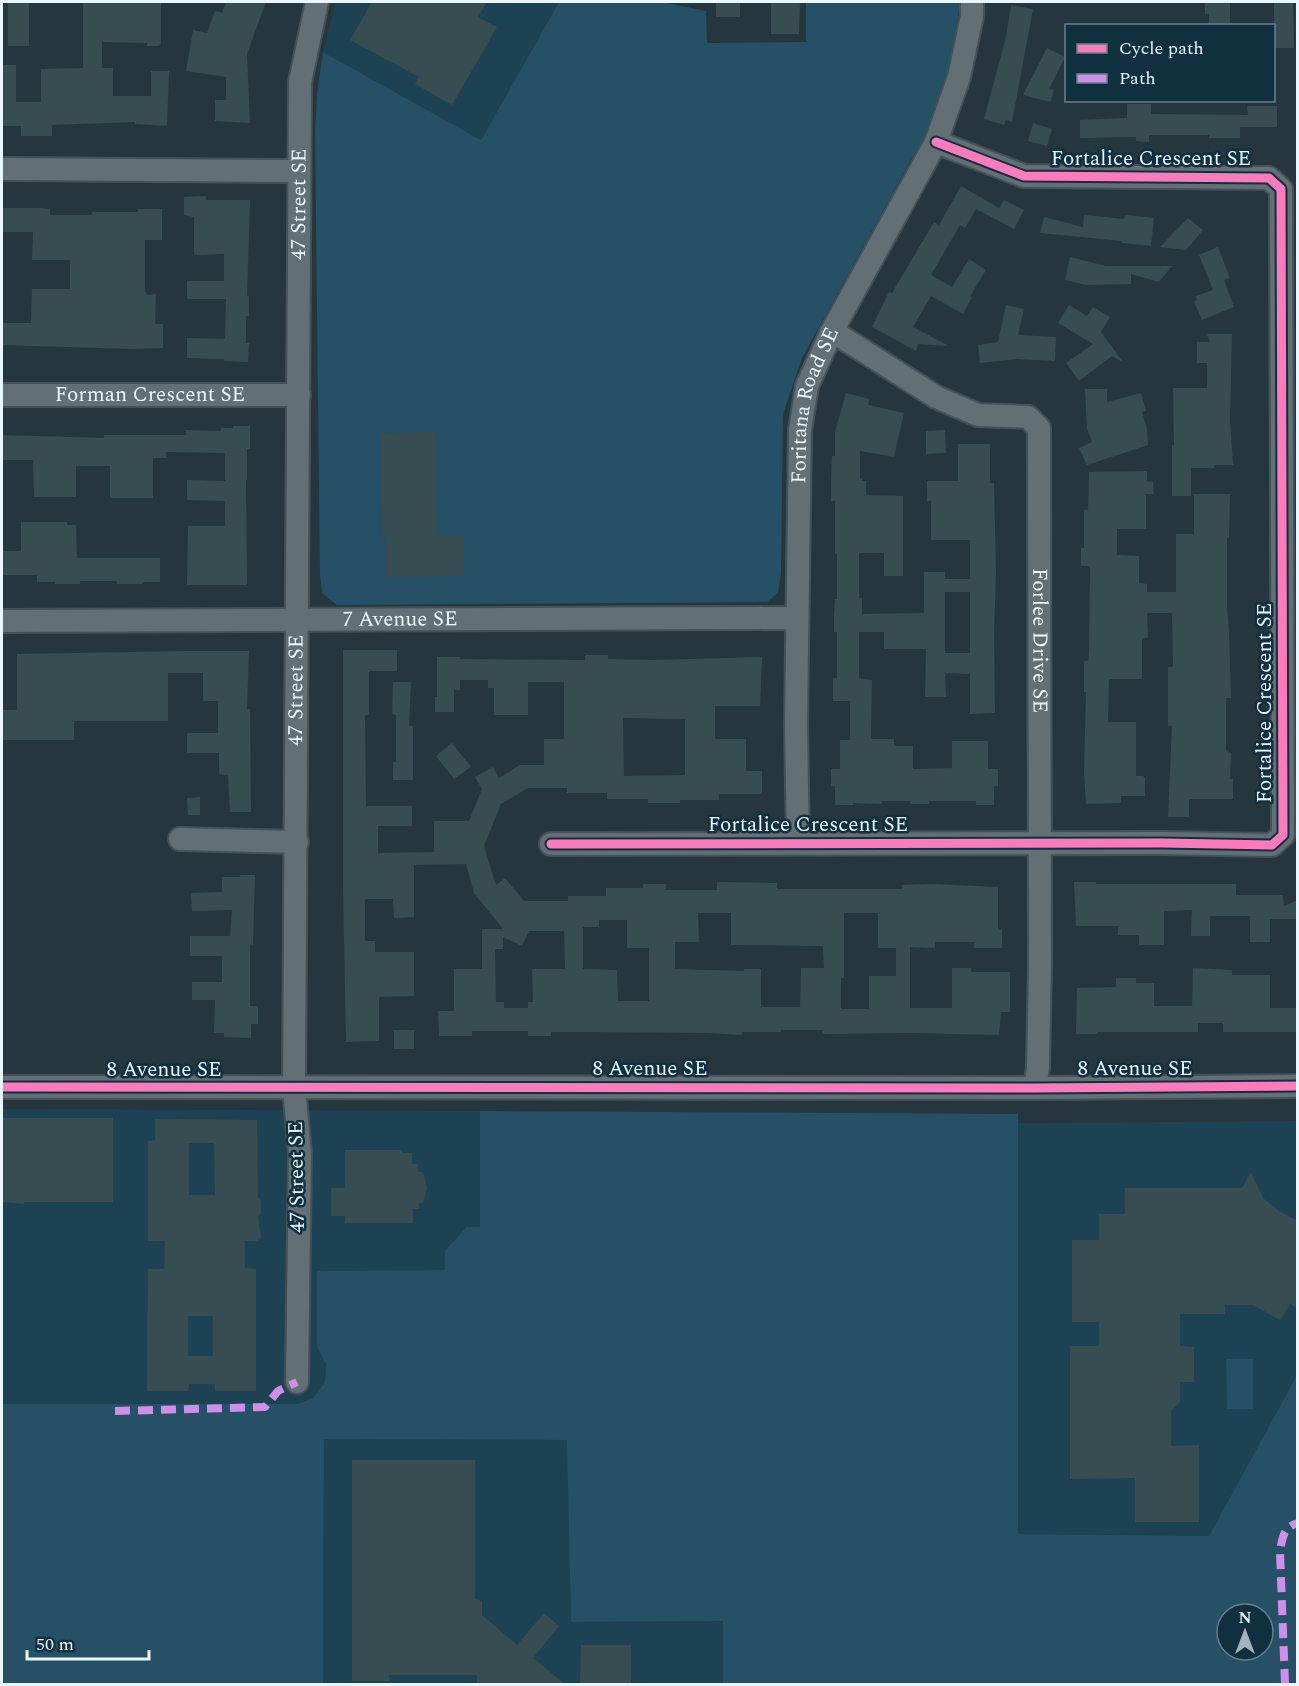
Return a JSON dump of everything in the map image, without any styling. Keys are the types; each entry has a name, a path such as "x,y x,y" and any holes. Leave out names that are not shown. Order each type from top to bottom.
{"street":[{"name":"47 Street SE","path":"297,1382 300,1153 294,1088 300,82 317,2"},
{"name":"Foritana Road SE","path":"798,843 796,725 800,430 807,386 832,331 936,142 959,78 972,16 972,2"},
{"name":"Fortalice Crescent SE","path":"551,844 1272,845 1284,835 1290,617 1281,189 1269,178 1024,176 936,142"},
{"path":"2,169 299,171"},
{"name":"Forlee Drive SE","path":"832,331 936,397 978,415 1028,417 1039,428 1040,963 1038,1067 1035,1088"},
{"name":"Forman Crescent SE","path":"2,395 299,394"},
{"name":"7 Avenue SE","path":"2,621 797,618"},
{"path":"180,839 297,842"},
{"name":"8 Avenue SE","path":"2,1087 1298,1086"}],"shaded area":[{"path":"336,2 559,2 481,140 323,52"},
{"path":"559,2 661,2 706,11 707,43 806,42 806,2 960,2 952,61 930,130 913,156 802,358 783,414 781,573 778,593 767,602 337,605 322,593 320,576 315,132 323,52 481,140"},
{"path":"2,1109 480,1111 480,1227 466,1227 445,1251 445,1270 317,1347 326,1364 325,1382 313,1398 297,1404 2,1404"},
{"path":"480,1111 1018,1114 1018,1534 1209,1536 1297,1375 1297,1684 723,1684 723,1621 571,1622 567,1440 324,1439 323,1683 2,1684 2,1404 297,1404 313,1398 325,1382 326,1364 317,1347 317,1271 445,1270 445,1251 466,1227 480,1227"},
{"path":"1297,1121 1297,1375 1209,1536 1018,1534 1018,1123"},
{"path":"1226,1359 1253,1359 1253,1409 1227,1409"},
{"path":"323,1439 568,1440 571,1622 723,1621 723,1684 286,1684 323,1683"}],"building":[{"path":"8,2 29,2 29,46 8,46"},
{"path":"83,2 161,2 161,43 159,46 147,46 147,43 102,42 102,68 113,68 113,96 151,96 151,71 169,71 167,126 135,124 135,122 52,125 52,136 21,136 21,126 2,126 2,65 16,65 16,102 41,102 41,69 83,68"},
{"path":"226,2 266,2 247,54 250,123 215,121 215,100 226,100 226,77 186,71 193,30 207,33 215,11 222,13"},
{"path":"372,2 487,2 478,17 497,27 452,105 415,84 419,77 350,40"},
{"path":"716,2 740,2 740,17 716,17"},
{"path":"771,2 800,2 799,34 771,34"},
{"path":"1205,2 1230,2 1230,24 1209,24 1209,14 1205,14"},
{"path":"1274,2 1293,2 1294,48 1275,48"},
{"path":"1011,5 1033,9 1012,122 1006,120 1004,125 984,119 1006,37"},
{"path":"1047,48 1065,57 1049,89 1054,90 1051,102 1023,95"},
{"path":"1127,104 1151,104 1151,114 1248,115 1247,106 1277,106 1277,127 1240,127 1240,138 1209,138 1209,135 1149,135 1149,142 1136,141 1136,137 1080,138 1080,120 1127,118"},
{"path":"1033,123 1052,129 1047,146 1028,141"},
{"path":"961,186 999,208 1004,200 1024,210 1014,229 976,209 965,228 960,225 931,275 952,287 969,259 986,270 970,296 972,297 963,314 931,296 913,327 949,346 918,344 916,351 872,327 889,292 892,293 934,222 939,225"},
{"path":"206,196 206,200 250,200 247,296 249,296 249,316 246,316 246,343 249,343 248,362 187,358 187,338 225,339 226,299 187,299 187,281 224,281 224,254 194,255 194,217 184,215 184,197"},
{"path":"2,208 50,209 50,215 92,215 92,212 138,212 138,209 162,209 162,240 145,240 145,290 147,295 156,294 155,324 163,324 163,348 2,345 2,323 31,323 32,289 70,289 70,260 32,260 33,232 2,232"},
{"path":"1084,215 1124,219 1125,215 1154,218 1151,246 1040,233 1044,217 1083,227"},
{"path":"1188,218 1203,230 1186,250 1160,247"},
{"path":"1218,247 1230,278 1224,280 1234,307 1202,320 1194,301 1197,300 1196,296 1213,290 1199,255"},
{"path":"1070,257 1106,266 1172,266 1159,282 1131,274 1131,284 1086,285 1065,280"},
{"path":"1006,305 1024,309 1018,335 1056,337 1055,361 1017,359 980,363 978,345 998,342"},
{"path":"1069,305 1087,316 1093,307 1110,317 1101,332 1123,362 1112,356 1079,381 1066,363 1093,344 1058,323"},
{"path":"1207,334 1232,334 1230,420 1233,465 1191,468 1191,496 1172,496 1173,388 1207,388 1207,363 1197,363 1197,342 1210,342"},
{"path":"1085,389 1107,389 1107,402 1141,393 1146,411 1142,412 1147,429 1148,445 1087,465 1079,448 1092,442 1087,429"},
{"path":"846,393 869,399 868,405 904,413 894,457 860,451 860,478 866,481 866,495 903,496 903,576 884,576 884,553 859,553 859,598 862,598 862,614 924,613 924,572 945,572 945,579 970,579 970,540 931,540 931,501 927,501 927,481 958,481 958,444 990,444 990,483 994,483 996,572 995,713 970,714 970,674 945,673 946,697 925,697 926,649 884,649 884,632 859,632 859,678 872,680 871,739 894,739 894,746 913,746 913,769 952,768 952,741 988,741 988,769 998,769 998,786 994,786 994,805 976,805 976,801 929,801 929,804 910,804 910,801 882,801 882,804 835,805 835,786 831,786 831,769 840,769 840,740 850,740 850,701 833,701 833,678 837,678 837,632 834,632 834,615 835,599 837,599 837,554 835,554 835,501 831,501 835,432","holes":["945,592 970,592 970,653 945,653"]},
{"path":"233,426 250,426 246,480 247,585 187,585 188,526 225,526 225,501 187,500 187,480 225,481 225,453 166,452 166,458 153,458 153,498 110,498 110,466 76,466 76,497 34,497 33,460 2,460 2,435 104,438 104,435 186,435 186,430 221,431 221,428 233,428"},
{"path":"945,430 946,453 926,454 926,431"},
{"path":"436,432 437,536 464,536 464,576 387,577 386,537 382,537 381,433"},
{"path":"1147,471 1147,481 1153,482 1154,494 1146,494 1146,529 1117,529 1117,555 1139,556 1139,583 1147,584 1147,592 1176,592 1176,534 1194,534 1194,494 1230,494 1229,538 1227,538 1227,605 1231,698 1226,698 1226,751 1231,753 1230,779 1233,779 1233,799 1189,799 1189,817 1168,817 1172,726 1168,726 1168,667 1173,667 1172,613 1147,613 1148,638 1142,638 1142,679 1109,679 1108,722 1136,722 1136,776 1145,778 1145,796 1121,796 1121,803 1086,804 1084,661 1088,661 1089,653 1090,566 1081,566 1081,548 1084,548 1084,510 1088,510 1089,472"},
{"path":"21,522 67,522 67,525 76,525 77,558 160,558 160,582 117,584 117,581 80,581 80,584 55,584 55,582 37,582 37,575 2,575 2,551 21,551"},
{"path":"343,650 397,650 397,671 369,671 369,715 365,715 366,806 412,806 412,826 378,826 378,853 434,852 434,821 469,821 482,789 475,777 493,767 499,778 520,765 544,765 544,739 564,739 564,682 528,682 528,715 494,715 494,688 488,688 488,680 460,680 460,690 454,690 454,712 435,712 437,657 585,660 585,655 608,655 608,659 655,660 762,657 760,706 715,706 715,739 746,739 746,771 762,771 762,794 719,794 719,800 648,803 648,799 607,799 607,793 567,793 567,788 528,788 501,804 484,846 496,885 505,878 524,901 568,901 568,896 606,896 606,888 643,888 643,884 666,884 666,890 717,890 717,882 777,883 777,889 902,889 902,885 931,884 998,887 998,930 1002,930 1002,948 974,948 974,942 935,942 935,948 910,947 910,1008 952,1008 952,968 971,968 971,972 1010,972 1010,1012 1001,1012 999,1035 822,1034 822,1030 781,1030 781,1032 742,1032 742,1035 551,1032 551,1036 528,1036 528,1031 472,1031 472,1036 439,1036 438,1011 454,1011 454,969 482,969 482,929 503,929 474,893 466,864 414,865 414,917 394,918 393,899 365,899 365,941 375,941 375,952 414,952 414,996 379,997 379,1041 346,1042 343,887","holes":["623,718 685,719 685,775 624,776","698,913 731,913 731,945 823,946 824,968 801,968 800,1007 761,1007 761,969 744,969 744,971 675,969 675,942 699,942","844,913 878,913 878,948 896,948 896,976 869,976 869,1009 841,1009 841,978 844,978","599,920 627,920 627,948 649,948 649,1001 618,1001 617,970 583,969 583,927 599,927","529,931 564,931 565,969 532,969 533,1002 528,1002 528,1008 504,1008 504,1002 496,1002 495,949 503,949 503,937 522,946"]},
{"path":"249,651 247,709 250,709 251,812 230,812 228,775 219,774 219,753 187,753 187,733 218,733 218,701 203,701 203,673 168,673 168,721 74,721 74,740 2,740 2,710 17,710 17,654"},
{"path":"393,682 411,682 409,726 413,726 413,780 393,780 393,762 396,762 396,715 392,714"},
{"path":"452,743 471,767 454,779 436,756"},
{"path":"200,797 200,815 188,815 187,798"},
{"path":"240,875 255,875 253,945 250,944 250,1006 258,1006 258,1024 251,1024 251,1038 224,1037 224,1033 214,1033 215,1000 192,1000 192,982 222,982 222,956 190,956 190,936 230,936 232,910 192,911 191,893 222,892 222,877 240,877"},
{"path":"1074,882 1236,884 1236,895 1283,895 1284,906 1298,900 1298,919 1270,919 1270,942 1250,942 1250,916 1210,916 1210,936 1191,936 1192,910 1164,911 1164,945 1139,945 1139,935 1118,935 1118,926 1076,926"},
{"path":"1193,968 1232,970 1232,975 1270,975 1270,1008 1298,1008 1298,1032 1223,1032 1223,1023 1198,1023 1198,1032 1076,1034 1077,988 1116,987 1116,978 1136,978 1136,983 1154,983 1154,1006 1192,1006"},
{"path":"394,1030 414,1030 414,1049 394,1049"},
{"path":"2,1118 113,1118 113,1202 24,1202 24,1204 2,1202"},
{"path":"155,1119 257,1120 258,1198 261,1201 261,1213 258,1217 261,1237 257,1241 245,1241 245,1268 256,1269 256,1391 215,1391 215,1384 189,1384 188,1391 147,1391 148,1269 164,1269 165,1241 148,1241 148,1141 155,1140","holes":["189,1143 214,1143 215,1195 189,1195","188,1316 213,1316 213,1356 188,1356"]},
{"path":"345,1150 402,1150 402,1153 412,1153 412,1164 418,1164 418,1172 423,1172 427,1188 423,1203 419,1203 419,1209 413,1209 413,1223 345,1223 345,1216 331,1216 331,1188 345,1188"},
{"path":"1251,1172 1263,1198 1279,1211 1298,1221 1298,1308 1290,1304 1280,1320 1253,1305 1225,1305 1225,1314 1180,1314 1180,1346 1194,1347 1194,1382 1180,1382 1180,1402 1171,1411 1171,1446 1199,1445 1199,1522 1135,1522 1135,1478 1070,1479 1070,1346 1099,1346 1099,1322 1072,1322 1072,1240 1099,1240 1099,1214 1125,1214 1125,1188 1242,1188"},
{"path":"352,1460 475,1460 475,1599 482,1601 482,1615 517,1645 544,1613 559,1626 533,1658 565,1684 477,1684 477,1675 389,1675 390,1681 352,1681"},
{"path":"581,1645 631,1645 631,1684 580,1684"}],"marked path":[{"path":"115,1411 265,1407 278,1391 297,1382"},
{"path":"1285,1684 1280,1552 1286,1531 1298,1523"}],"cycle path":[{"path":"551,844 1163,843 1272,845 1283,835 1281,189 1269,178 1024,176 936,142"},
{"path":"2,1087 1298,1086"}]}
